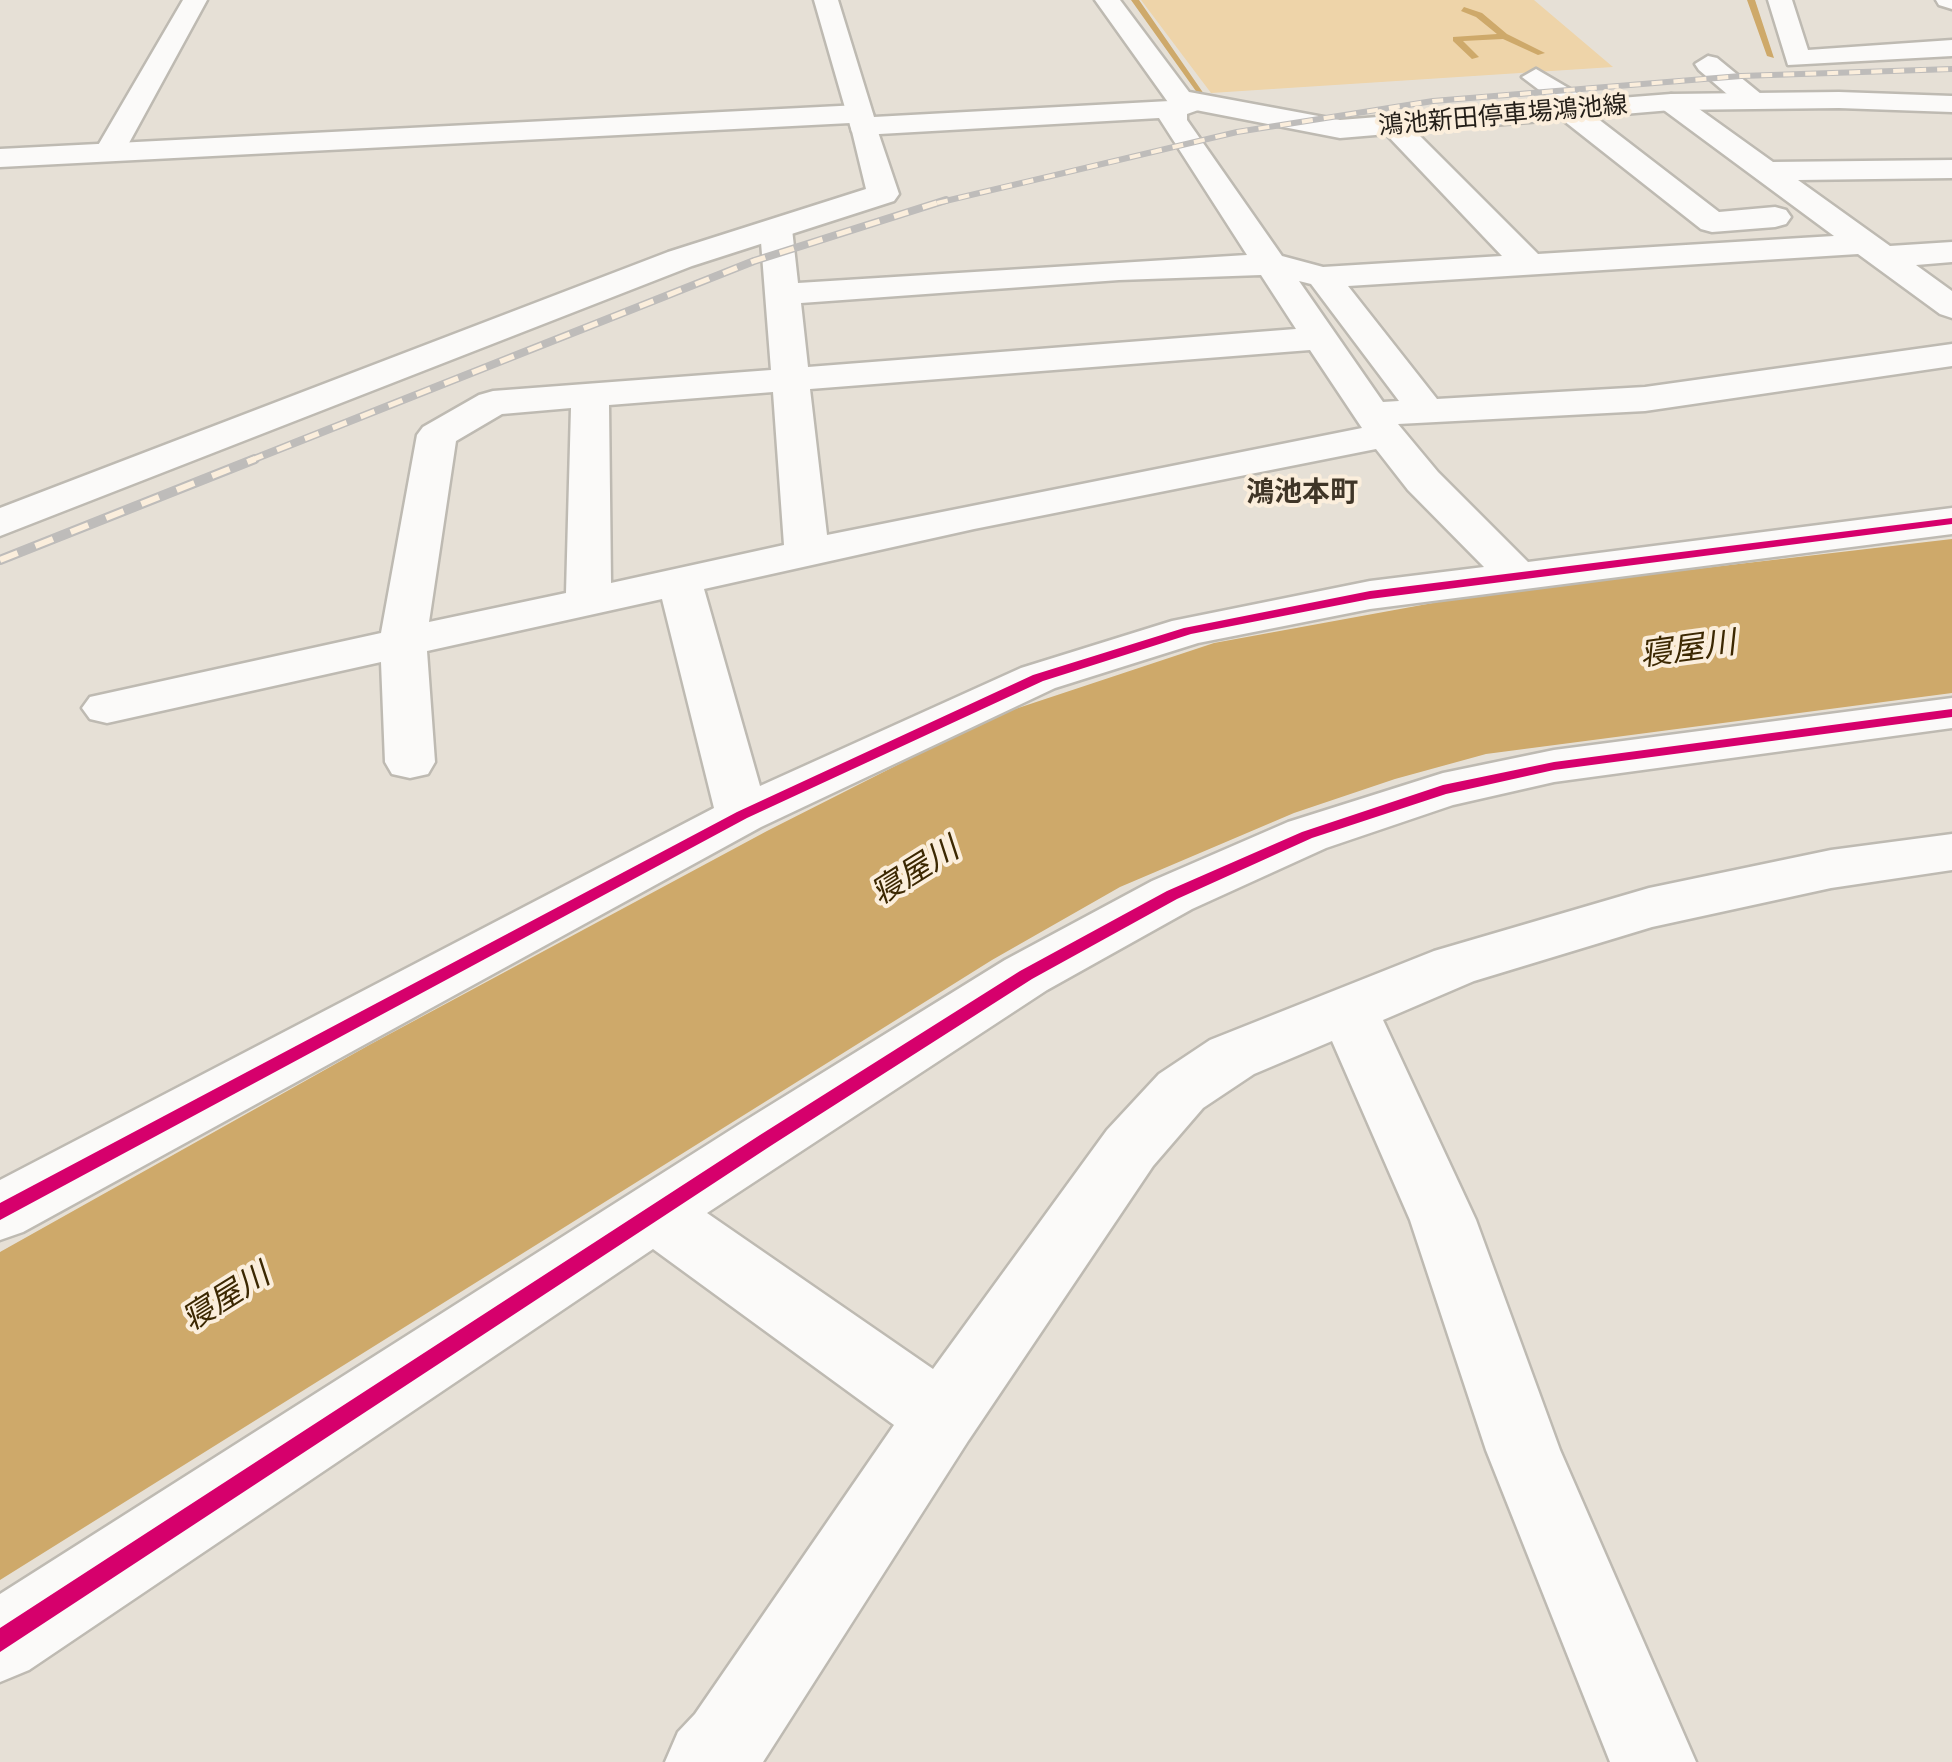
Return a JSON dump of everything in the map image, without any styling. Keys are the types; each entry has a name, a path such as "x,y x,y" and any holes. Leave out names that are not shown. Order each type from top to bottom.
{"street":[{"path":"108,154 196,0"},
{"path":"0,523 680,258 883,194 826,0"},
{"path":"1107,0 1164,82 1180,98 1182,106 1173,120 1379,425 1423,481 1516,574"},
{"path":"1780,0 1797,59 1952,48"},
{"path":"1708,64 1751,100"},
{"path":"1536,77 1712,222 1823,212"},
{"path":"1671,102 1952,307"},
{"name":"鴻池新田停車場鴻池線","path":"0,158 1182,106 1340,128 1395,127 1671,102 1952,104"},
{"path":"1395,127 1529,264"},
{"path":"1767,172 1952,169"},
{"path":"776,229 807,554"},
{"path":"784,294 1118,270 1273,264 1323,277 1529,264 1872,251 1952,252"},
{"path":"1323,277 1425,409"},
{"path":"410,762 403,640 437,434 493,402 1318,338"},
{"path":"107,708 1379,425 1425,409 1645,399 1952,355"},
{"path":"588,601 590,395"},
{"path":"0,1212 742,815 1038,678 1170,637 1370,594 1952,521"},
{"path":"680,582 742,815"},
{"path":"0,1641 654,1212 1026,975 1172,895 1307,835 1442,790 1554,766 1952,713"},
{"path":"726,1756 942,1416 1130,1148 1181,1091 1232,1057 1454,966 1649,908 1831,869 1952,852"},
{"path":"1347,1007 1443,1220 1524,1450 1653,1762"},
{"path":"654,1212 942,1416"}],"shaded area":[{"path":"1141,0 1534,0 1613,67 1211,93"}],"water":[{"name":"寝屋川","path":"1952,539 1952,693 1486,754 1294,813 1120,887 992,960 0,1580 0,1252 371,1044 767,831 994,716 1214,643 1482,594"}],"waterway":[{"path":"1135,0 1201,92"},
{"path":"1751,0 1771,56"},
{"path":"1464,9 1479,15 1504,36"},
{"path":"1475,57 1456,39 1504,36"},
{"path":"1504,36 1541,53"}],"railway":[{"path":"937,203 1237,132 1433,101 1741,76 1952,69"},
{"path":"249,461 754,261 946,200"},
{"path":"0,560 255,459"}],"cycle path":[{"path":"0,1212 742,815 1038,678 1188,631 1370,595 1952,521"},
{"path":"0,1641 766,1140 1026,975 1172,895 1307,835 1443,790 1554,766 1952,713"}],"district":[{"name":"鴻池本町","path":"1302,494"}]}
